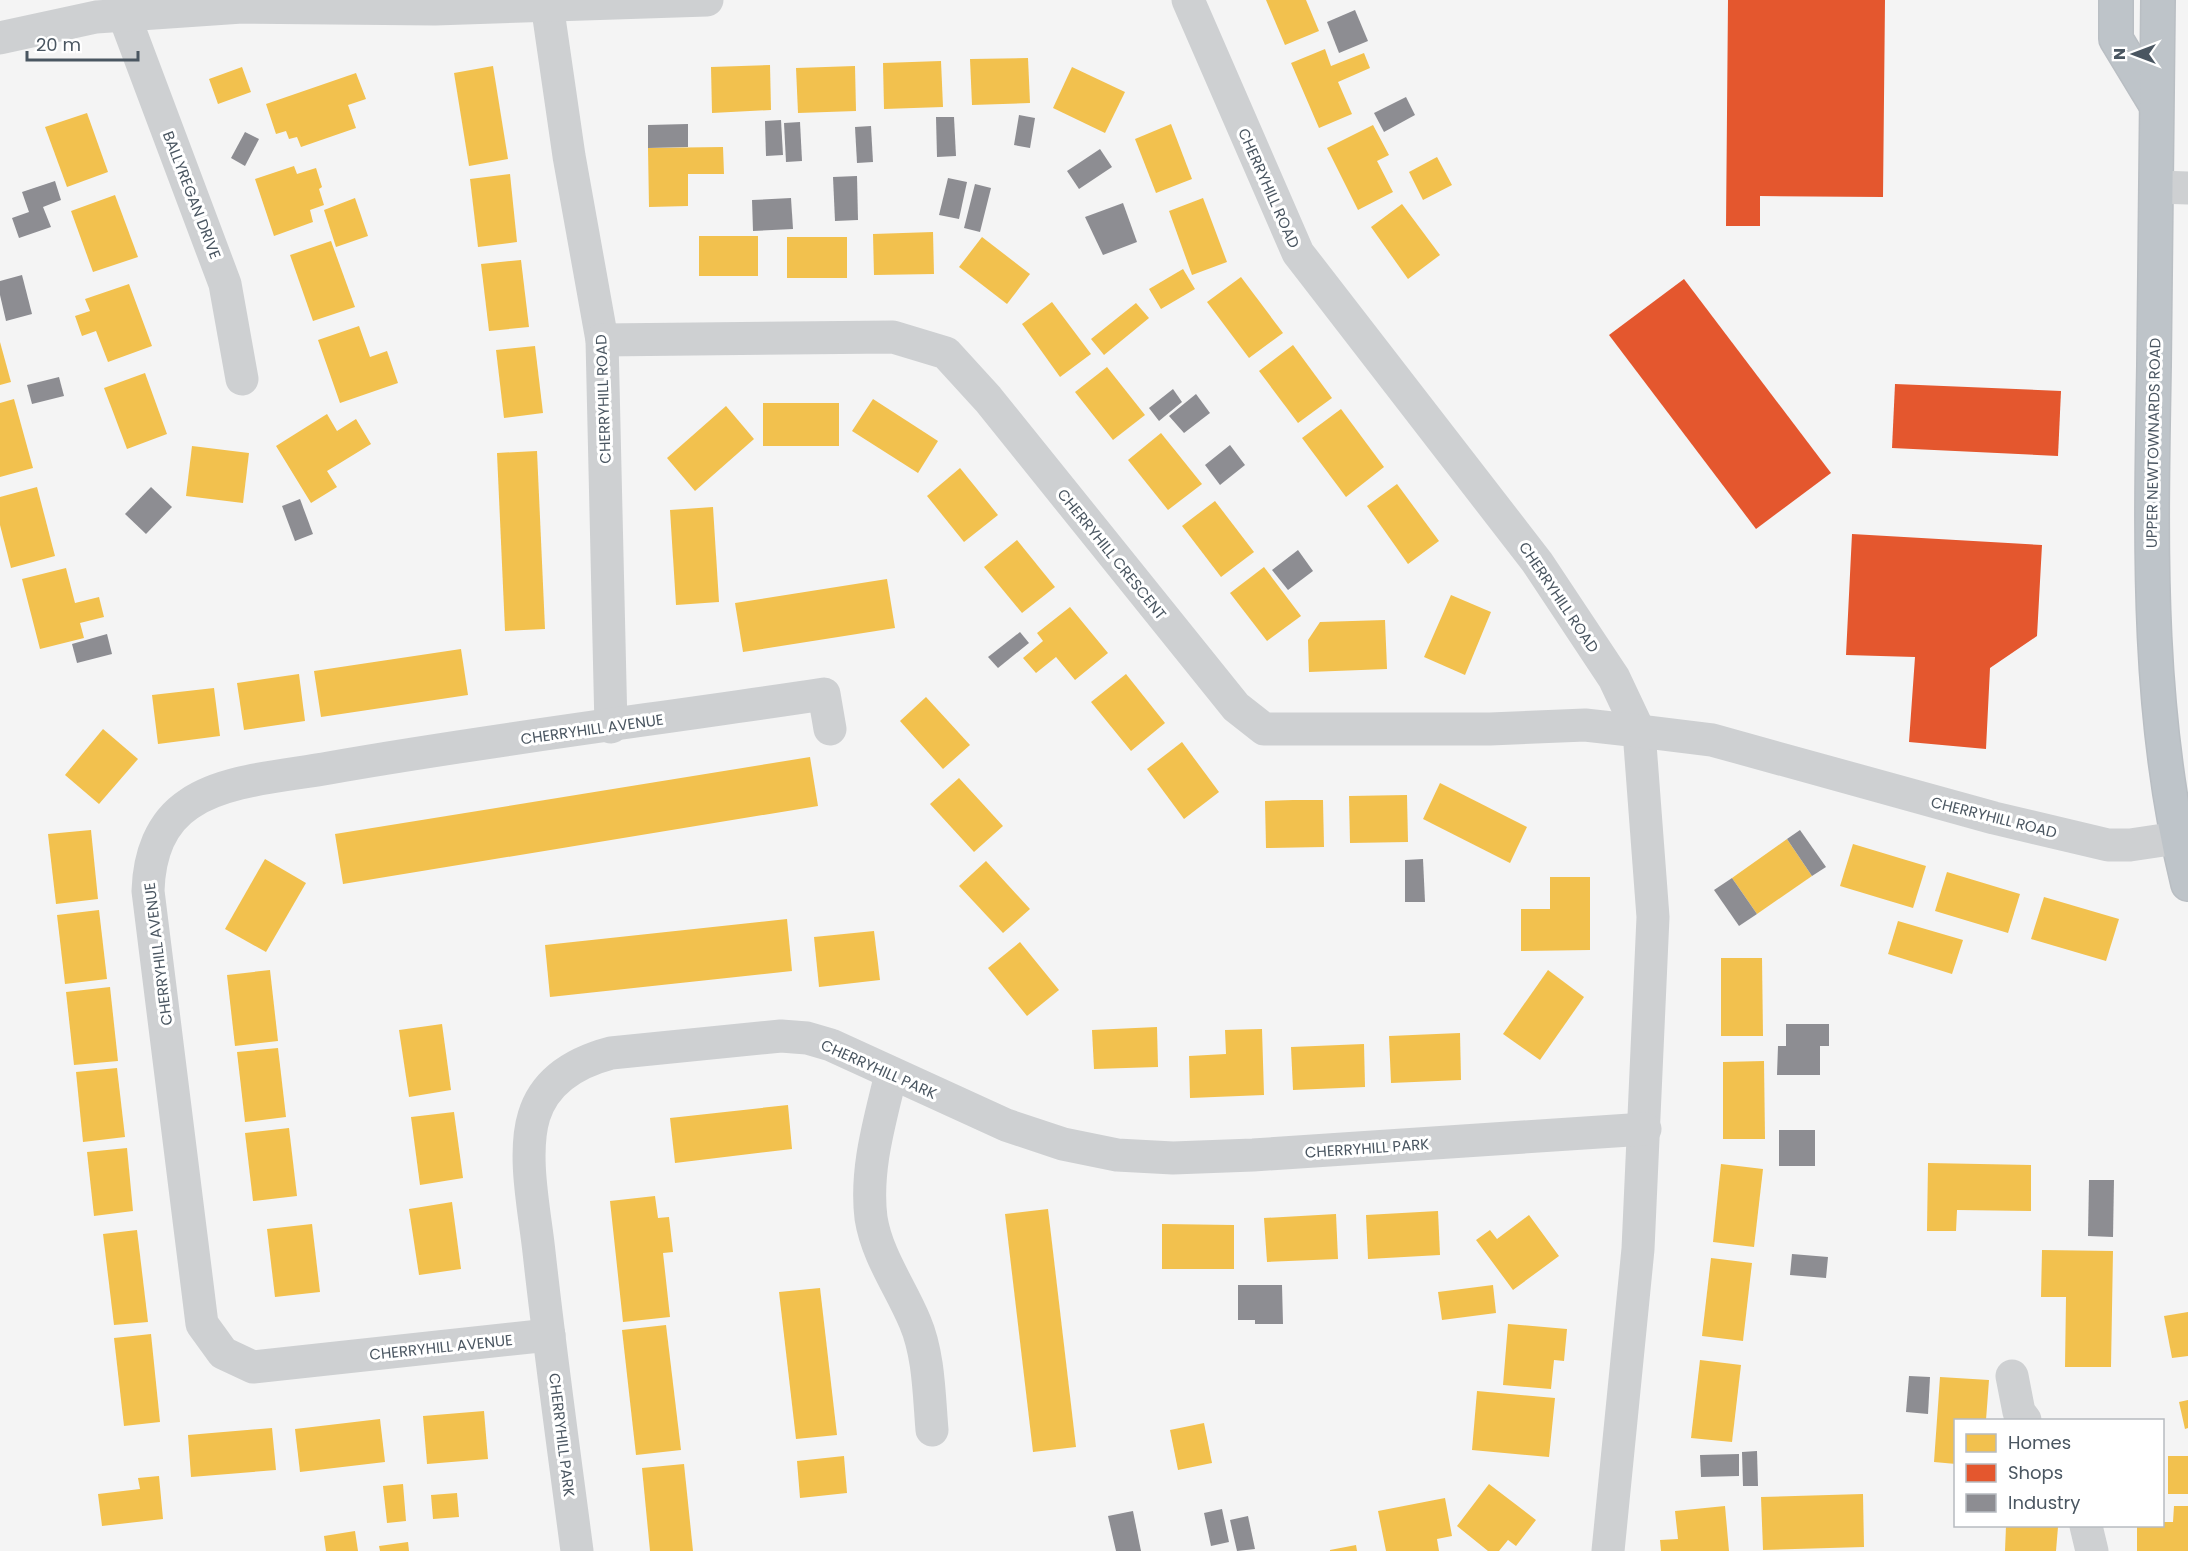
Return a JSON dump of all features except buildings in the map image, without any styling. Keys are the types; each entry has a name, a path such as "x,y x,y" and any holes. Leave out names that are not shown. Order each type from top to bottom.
{"highway":[{"path":"2116,0 2116,39 2156,105"},
{"name":"UPPER NEWTOWNARDS ROAD","path":"2158,0 2156,105 2173,188 2151,480 2152,598 2163,750 2177,838 2188,884"}],"street":[{"path":"0,38 96,17 242,4 435,9 707,0"},
{"name":"CHERRYHILL ROAD","path":"1188,0 1298,253 1537,562 1614,678 1639,731 1712,740 1983,815 2108,845 2130,845 2177,838"},
{"name":"CHERRYHILL ROAD","path":"547,4 569,156 602,340 611,727"},
{"name":"BALLYREGAN DRIVE","path":"123,15 225,284 242,379"},
{"name":"CHERRYHILL CRESCENT","path":"602,340 893,337 946,353 988,399 1236,707 1264,729 1490,729 1585,725 1639,731"},
{"name":"CHERRYHILL AVENUE","path":"549,1335 253,1367 223,1353 202,1324 148,891 149,871 157,844 173,818 188,804 225,787 393,757 611,727 824,694 830,729"},
{"path":"1608,1551 1638,1249 1645,1130 1653,917 1639,731"},
{"name":"CHERRYHILL PARK","path":"577,1551 549,1335 530,1149 534,1117 545,1093 563,1074 587,1059 611,1053 781,1036 807,1038 831,1045 1006,1125 1063,1144 1116,1155 1173,1158 1253,1155 1645,1130"},
{"path":"891,1074 870,1181 871,1219 881,1252 916,1324 926,1365 932,1430"},
{"path":"2012,1376 2019,1412 2024,1419"},
{"path":"2086,1527 2092,1551"}]}
